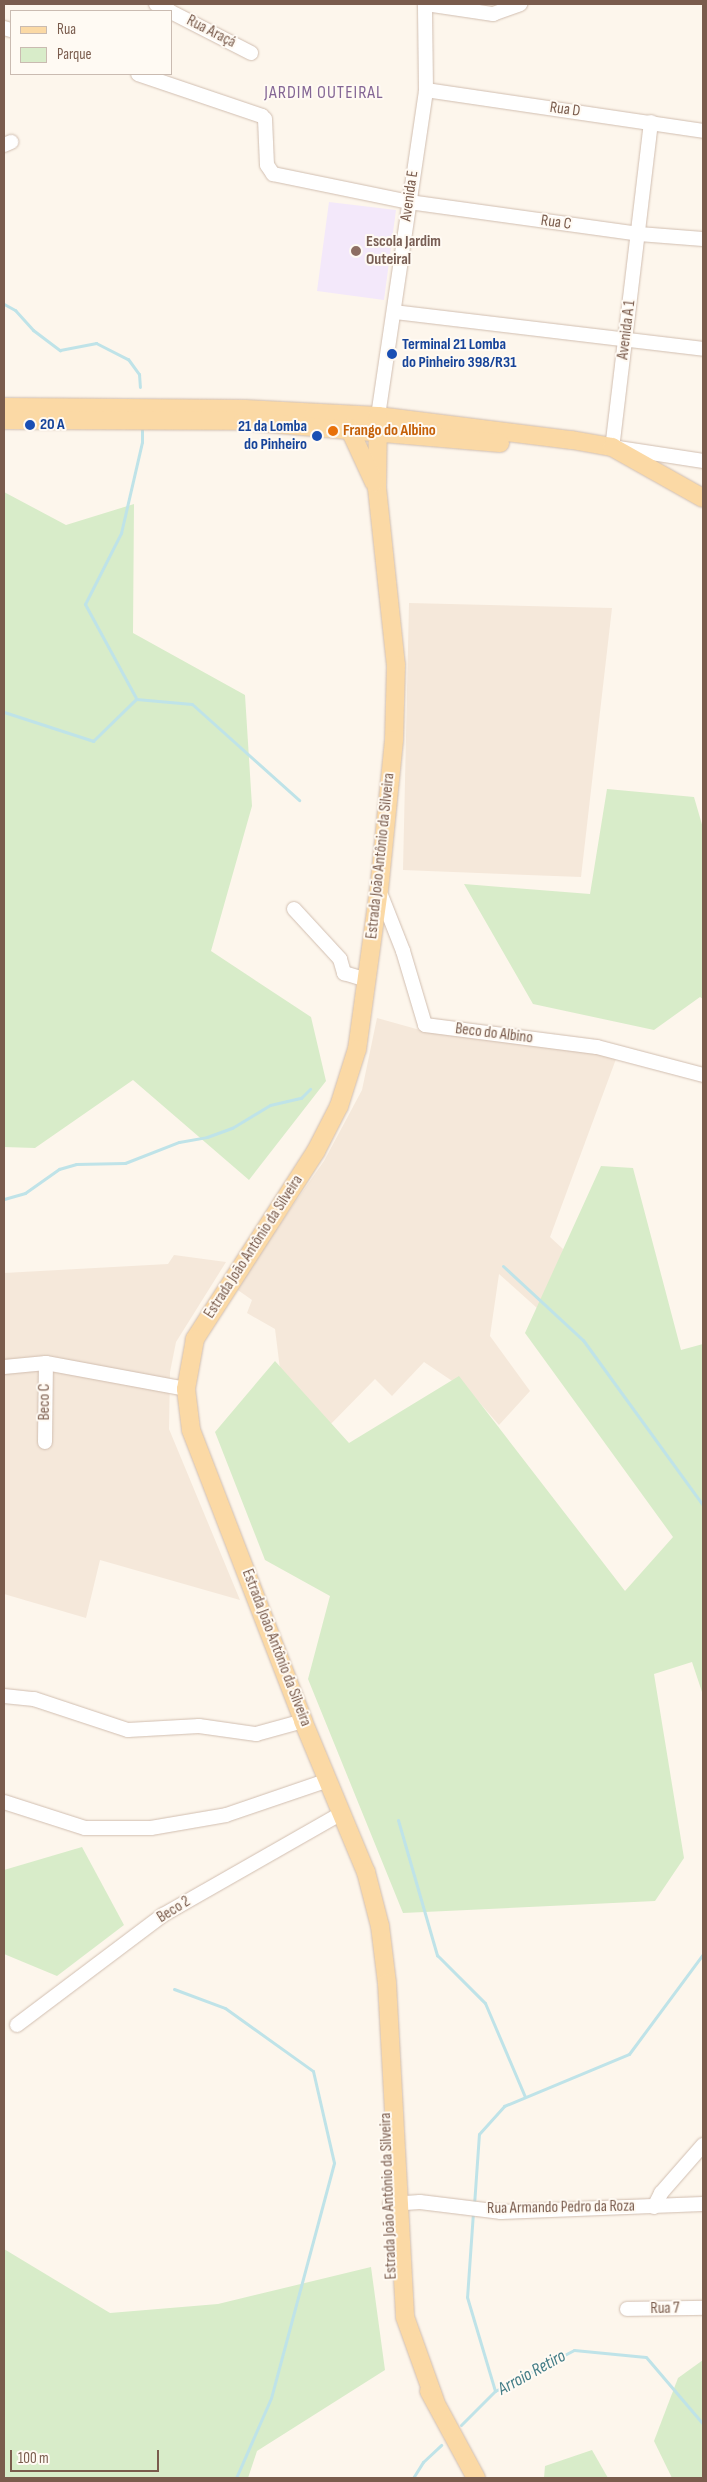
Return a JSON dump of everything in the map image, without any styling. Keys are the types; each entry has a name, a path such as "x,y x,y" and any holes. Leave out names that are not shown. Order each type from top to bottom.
{"main road":[{"path":"4,407 245,408 571,449 612,447 703,498"},
{"path":"4,420 243,421 349,428 377,424"},
{"name":"Estrada João Antônio da Silveira","path":"377,424 377,488 396,665 394,740 379,889 357,1049 339,1106 316,1151 195,1339 186,1389 191,1430 304,1721 366,1872 380,1926 387,1983 395,2204 405,2317 435,2400 476,2478"},
{"name":"Estrada João Antônio da Silveira","path":"349,428 377,488"}],"street":[{"name":"Rua Araçá","path":"156,4 167,10"},
{"path":"426,4 494,14 520,4"},
{"name":"Avenida E","path":"377,424 426,90 426,4"},
{"name":"Rua Araçá","path":"172,13 251,53"},
{"name":"Rua C","path":"141,75 262,116 265,119 267,164 273,174 409,202 639,234 703,239"},
{"name":"Rua D","path":"426,90 651,122 703,132"},
{"name":"Avenida A 1","path":"612,447 651,122"},
{"path":"394,312 703,349"},
{"path":"612,447 703,461"},
{"name":"Beco do Albino","path":"379,889 403,951 425,1025 597,1047 703,1075"},
{"path":"294,909 340,959 344,973 367,980"},
{"path":"4,1367 46,1363 186,1389"},
{"name":"Beco C","path":"45,1442 46,1363"},
{"path":"4,1696 34,1699 128,1730 199,1726 256,1734 304,1721"},
{"path":"4,1802 85,1828 151,1828 226,1814 328,1780"},
{"name":"Beco 2","path":"17,2025 163,1915 342,1813"},
{"path":"654,2207 661,2192 703,2145"},
{"name":"Rua Armando Pedro da Roza","path":"395,2204 420,2202 501,2212 703,2204"},
{"name":"Rua 7","path":"626,2309 703,2308"}],"shaded area":[{"name":"Escola Jardim Outeiral","path":"329,202 396,210 384,300 317,291"},
{"path":"409,603 612,608 581,877 403,870"},
{"path":"377,1018 420,1030 585,1051 616,1059 550,1237 563,1249 547,1317 499,1274 490,1336 530,1391 499,1425 473,1395 424,1362 392,1396 375,1379 326,1429 283,1393 275,1329 247,1313 252,1300 235,1288 324,1161 362,1090"},
{"path":"174,1255 226,1262 176,1342 170,1372 169,1429 240,1600 100,1560 86,1618 4,1594 4,1273 168,1264"}],"green space":[{"path":"4,492 66,525 134,504 133,633 245,695 252,806 211,951 311,1017 326,1081 249,1180 133,1080 35,1148 4,1147"},
{"path":"607,789 694,797 703,828 703,999 700,997 654,1030 533,1004 464,884 590,894"},
{"path":"601,1166 633,1168 681,1350 703,1344 703,1695 692,1662 654,1674 684,1858 655,1901 403,1913 308,1679 330,1596 265,1560 215,1432 275,1361 349,1443 459,1376 625,1591 673,1537 525,1333"},
{"path":"82,1847 124,1925 57,1976 4,1954 4,1870"},
{"path":"4,2249 110,2313 218,2304 371,2267 385,2370 257,2451 248,2478 4,2478"},
{"path":"703,2360 703,2478 672,2478 654,2441 678,2378"},
{"path":"592,2450 608,2478 544,2478 545,2466"}],"waterway":[{"path":"4,304 15,310 33,330 60,350 96,343 128,359 139,374 140,387"},
{"path":"136,698 85,604 121,533 142,442 142,430"},
{"path":"4,712 93,741 136,699 192,704 299,800"},
{"path":"4,1199 25,1193 59,1169 76,1164 125,1163 179,1142 207,1137 232,1128 270,1105 301,1098 310,1089"},
{"path":"503,1266 583,1340 703,1505"},
{"path":"398,1820 437,1955 485,2003 525,2097"},
{"path":"474,2205 479,2134 504,2106 629,2054 703,1954"},
{"path":"174,1989 225,2008 313,2071 334,2163 271,2398 236,2478"},
{"path":"473,2212 467,2297 495,2391"},
{"name":"Arroio Retiro","path":"461,2425 495,2391 574,2350 646,2357 703,2424"},
{"name":"Arroio Retiro","path":"413,2478 423,2462 441,2445"}],"place":[{"name":"Escola Jardim Outeiral","path":"356,251"},
{"name":"Terminal 21 Lomba do Pinheiro 398/R31","path":"392,354"},
{"name":"20 A","path":"30,425"},
{"name":"Frango do Albino","path":"333,431"},
{"name":"21 da Lomba do Pinheiro","path":"317,436"}],"district":[{"name":"JARDIM OUTEIRAL","path":"324,93"}]}
